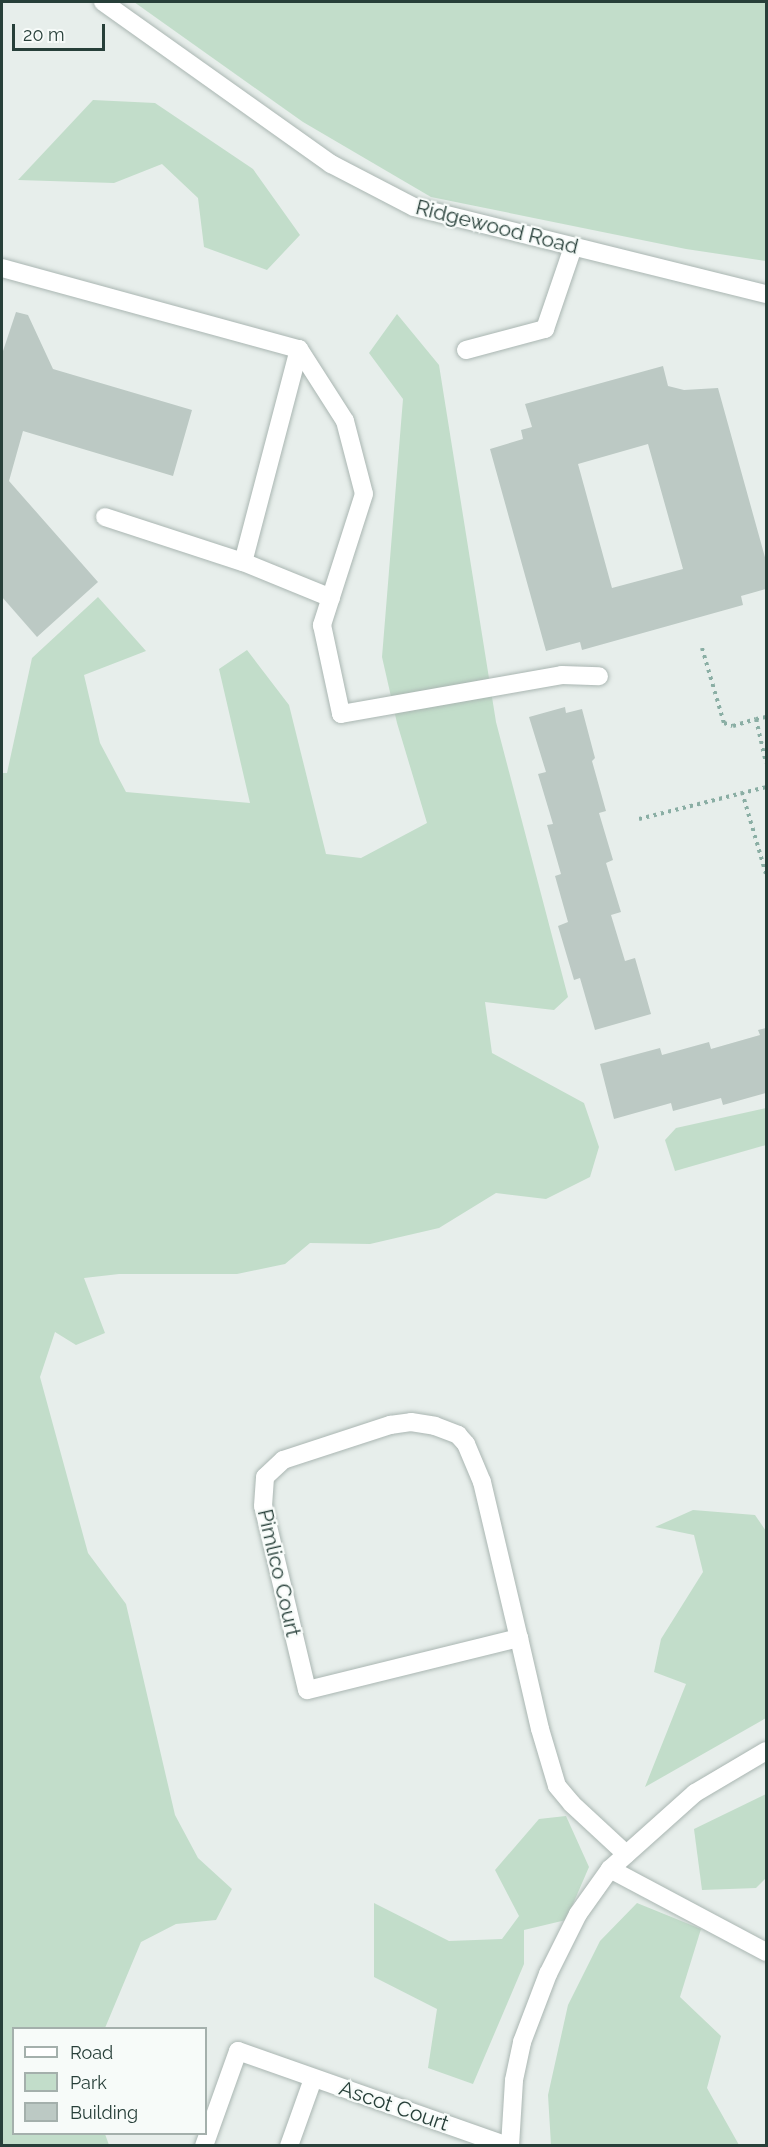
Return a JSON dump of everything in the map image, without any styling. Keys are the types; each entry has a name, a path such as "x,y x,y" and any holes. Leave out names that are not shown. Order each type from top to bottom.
{"street":[{"name":"Ridgewood Road","path":"103,2 270,122 362,183 414,207 766,294"},
{"path":"466,350 545,329 573,247"},
{"path":"2,268 299,349 345,421 364,494 322,625 341,714 562,675 599,676"},
{"path":"243,562 299,349"},
{"path":"105,517 243,562 331,598"},
{"name":"Pimlico Court","path":"519,1638 307,1690 263,1506 265,1477 283,1460 390,1425 424,1424 458,1436 478,1468 519,1638 540,1729 557,1785 572,1804 626,1854"},
{"path":"509,2145 514,2080 534,2008 578,1914 610,1869 695,1793 766,1750"},
{"path":"610,1869 766,1952"},
{"name":"Ascot Court","path":"204,2145 238,2051 313,2079 509,2145"},
{"name":"Ascot Court","path":"289,2145 313,2079"}],"path":[{"path":"702,648 724,723 733,726 766,717"},
{"path":"756,719 766,763"},
{"path":"639,819 766,787"},
{"path":"742,792 766,874"}],"green space":[{"path":"134,2 766,2 766,261 686,249 431,197 303,122"},
{"path":"93,100 155,103 253,169 300,235 267,270 204,247 198,198 162,164 114,183 18,180"},
{"path":"397,314 439,365 496,722 568,997 554,1010 485,1002 492,1053 584,1103 599,1147 590,1177 546,1199 496,1193 439,1228 370,1244 310,1243 285,1264 237,1274 119,1274 84,1278 105,1333 76,1345 55,1332 40,1377 88,1553 126,1604 175,1815 198,1858 232,1889 216,1920 176,1924 141,1942 105,2027 12,2027 12,2135 105,2135 109,2145 2,2145 2,773 7,773 32,658 98,597 146,651 84,675 100,743 126,792 250,803 219,669 247,650 289,705 326,854 361,858 427,823 397,723 382,657 403,399 369,353"},
{"path":"766,1108 766,1145 675,1171 665,1140 676,1128"},
{"path":"693,1510 755,1515 766,1531 766,1718 645,1787 686,1684 654,1672 661,1639 703,1572 694,1535 655,1527"},
{"path":"766,1794 766,1878 756,1888 702,1890 694,1829"},
{"path":"566,1816 589,1867 566,1920 524,1930 524,1964 473,2084 428,2068 437,2009 374,1977 374,1903 449,1941 502,1939 519,1916 495,1870 539,1819"},
{"path":"637,1903 701,1929 680,1997 721,2036 707,2088 739,2145 551,2145 548,2095 568,2005 600,1941"}],"building":[{"path":"16,312 28,315 53,369 192,410 173,476 23,431 9,481 98,582 37,637 2,597 2,354"},
{"path":"663,366 668,386 684,390 718,388 766,561 766,589 741,596 743,605 582,650 580,642 546,651 490,449 523,439 521,430 532,427 525,404","holes":["648,444 683,569 612,588 578,464"]},
{"path":"565,707 566,713 582,709 595,758 592,761 606,811 599,813 613,860 606,863 621,912 611,915 625,961 635,958 651,1014 595,1030 580,978 574,980 558,926 568,922 555,876 561,874 547,825 553,824 538,774 546,772 529,717"},
{"path":"766,1028 766,1093 723,1105 721,1098 673,1111 671,1103 614,1119 600,1064 660,1048 662,1055 709,1042 711,1049 760,1035 758,1030"}]}
